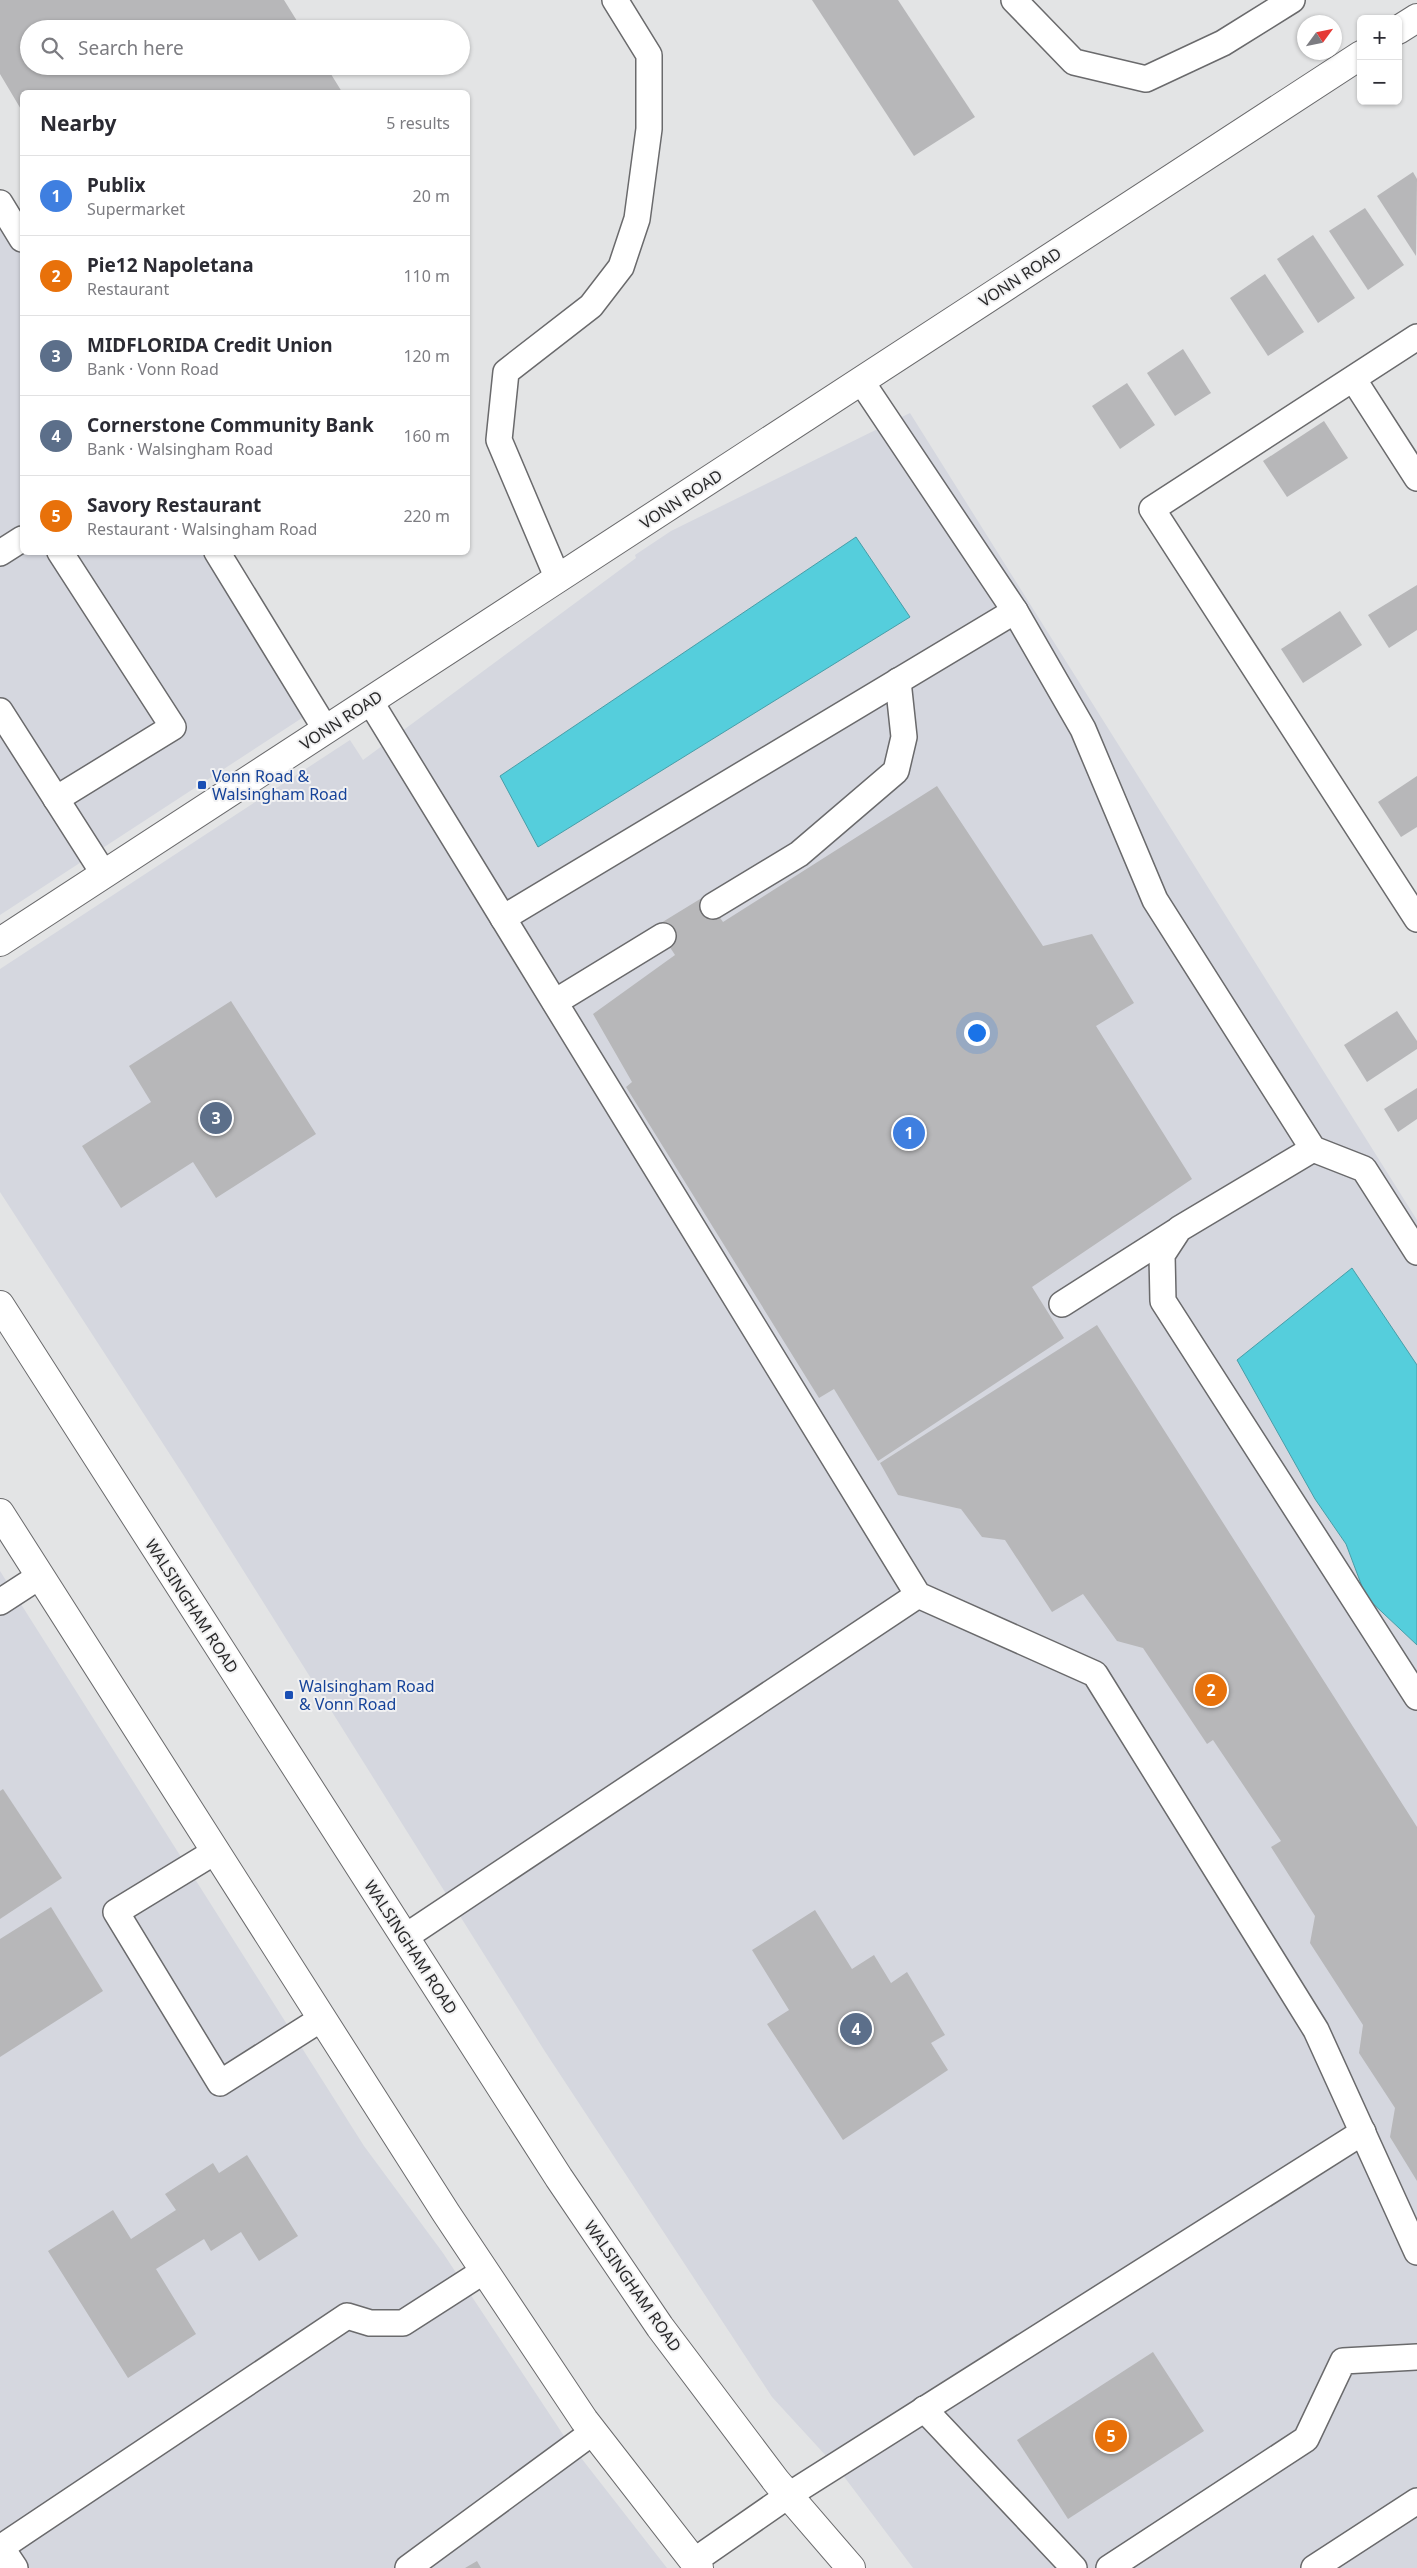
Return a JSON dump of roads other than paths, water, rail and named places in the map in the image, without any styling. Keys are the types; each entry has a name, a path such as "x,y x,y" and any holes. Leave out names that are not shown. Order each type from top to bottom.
{"main road":[{"path":"1402,27 1417,18"},
{"name":"VONN ROAD","path":"0,942 1357,58"},
{"name":"WALSINGHAM ROAD","path":"0,1305 559,2178 654,2319 789,2495 851,2568"},
{"path":"0,1513 321,2019 484,2271 593,2432 697,2565"}],"lane":[{"path":"558,578 499,440 506,372 591,306 621,267 637,219 649,129 649,55 615,0"},
{"path":"1014,0 1074,62 1146,79 1223,42 1292,0"},
{"path":"0,203 20,236"},
{"path":"1417,337 1354,380 1152,509 1417,919"},
{"path":"1354,380 1417,478"},
{"path":"861,381 1015,611 1083,729 1155,900 1313,1149 1364,1169 1417,1252"},
{"path":"0,553 20,540"},
{"path":"56,799 173,727 62,555"},
{"path":"219,555 326,730"},
{"path":"503,918 1015,611"},
{"path":"713,906 799,854 896,771 904,737 898,681"},
{"path":"370,701 918,1595 1095,1674 1316,2030 1417,2252"},
{"path":"0,711 104,874"},
{"path":"555,1002 663,936"},
{"path":"1062,1304 1179,1229 1313,1149"},
{"path":"1179,1229 1162,1255 1163,1301 1417,1697"},
{"path":"0,1602 40,1576"},
{"path":"405,1937 918,1595"},
{"path":"216,1851 116,1912 220,2083 321,2019"},
{"path":"697,2565 789,2495 1363,2132"},
{"path":"15,2568 1,2548 347,2316 370,2324 403,2323 484,2271"},
{"path":"1109,2568 1306,2439 1343,2361 1417,2358"},
{"path":"924,2409 1074,2568"},
{"path":"408,2568 593,2432"},
{"path":"1314,2568 1417,2501"}],"water":[{"path":"856,537 910,617 538,847 500,776"},
{"path":"1352,1268 1417,1365 1417,1645 1366,1597 1346,1544 1315,1499 1237,1360"}],"place":[{"name":"Vonn Road & Walsingham Road","path":"202,785"},
{"name":"MIDFLORIDA Credit Union","path":"216,1118"},
{"name":"Publix","path":"909,1133"},
{"name":"Pie12 Napoletana","path":"1211,1690"},
{"name":"Walsingham Road & Vonn Road","path":"289,1695"},
{"name":"Cornerstone Community Bank","path":"856,2029"},
{"name":"Savory Restaurant","path":"1111,2436"}]}
